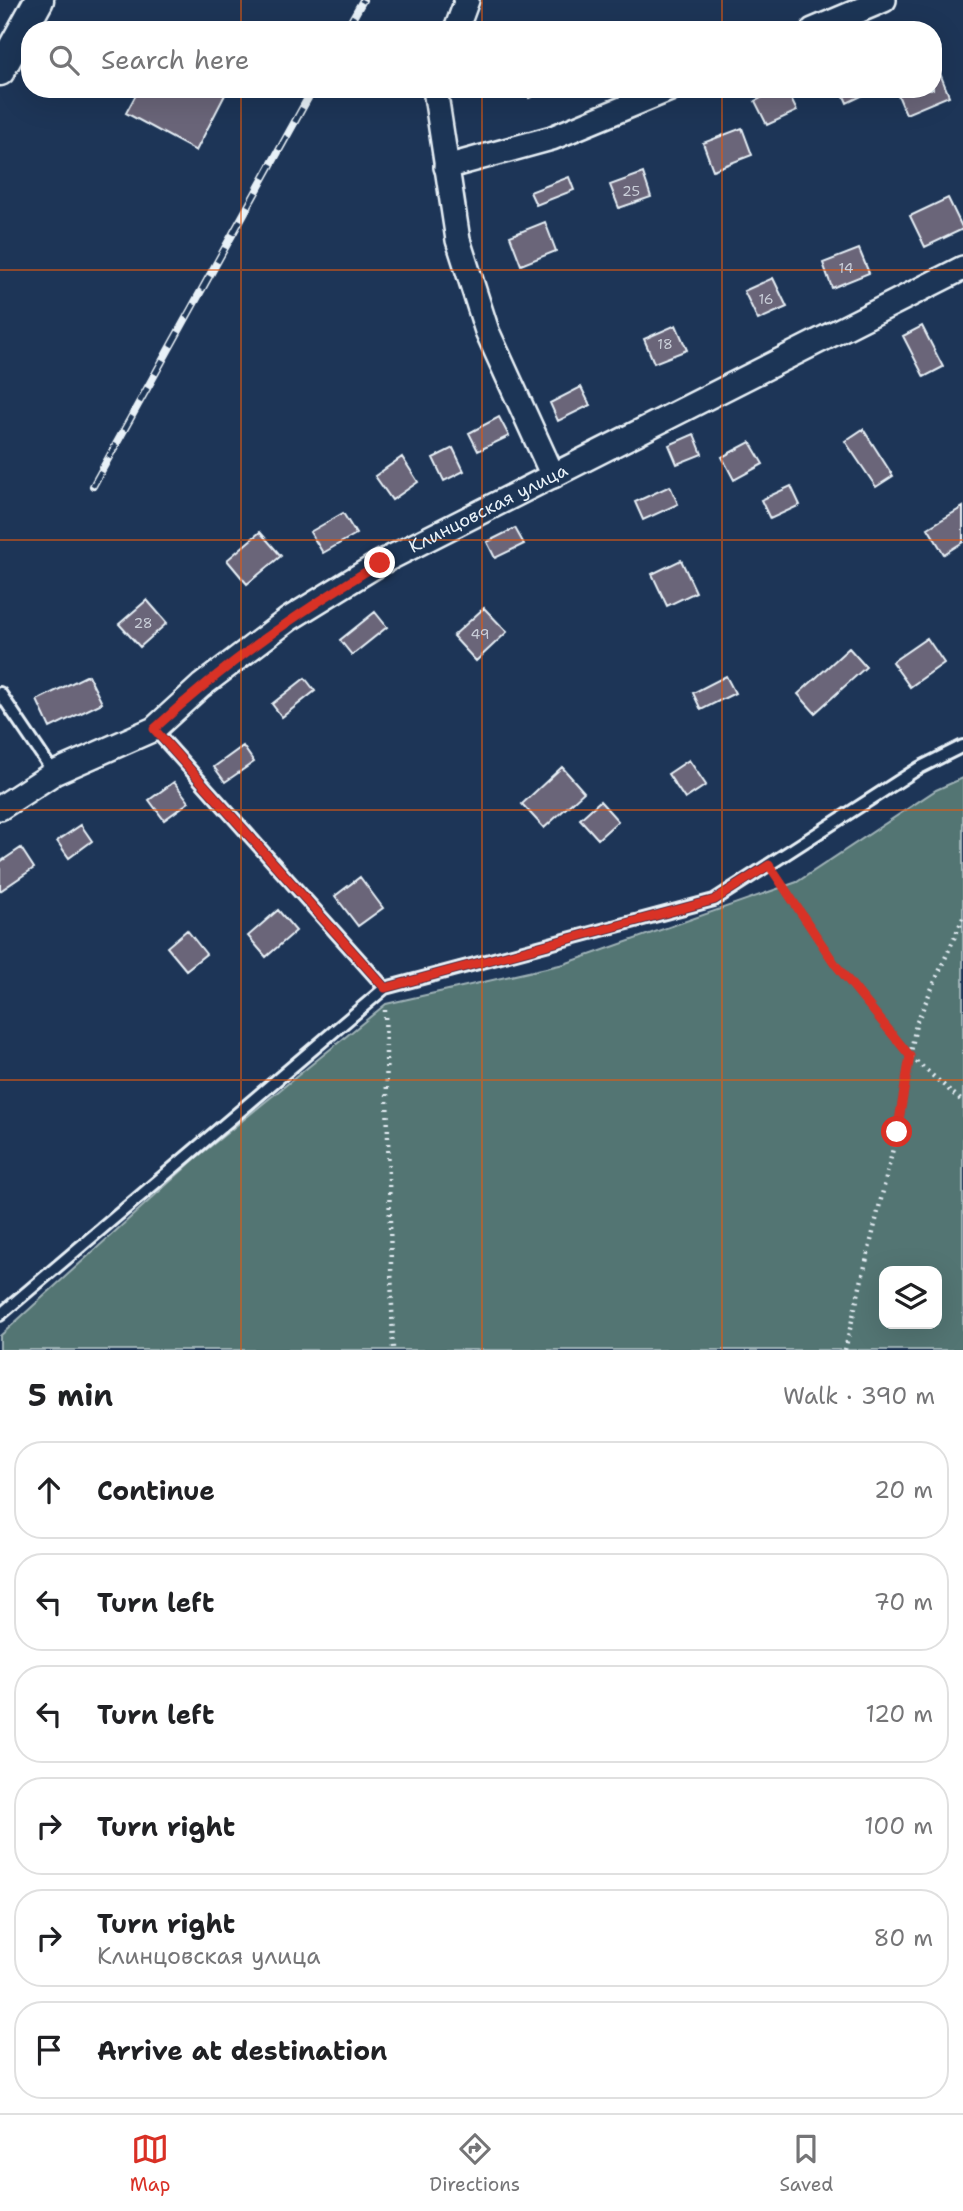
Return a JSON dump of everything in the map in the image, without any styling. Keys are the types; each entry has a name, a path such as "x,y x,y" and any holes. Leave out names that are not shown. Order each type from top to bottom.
{"street":[{"path":"27,21 39,0"},
{"path":"459,21 467,0"},
{"path":"834,21 884,0"},
{"path":"0,71 21,33"},
{"path":"436,98 457,240 487,331 553,476"},
{"path":"446,167 552,138 648,98"},
{"name":"Клинцовская улица","path":"0,808 54,773 154,729 201,685 289,619 380,563 963,268"}],"lane":[{"path":"0,693 54,773"},
{"path":"154,729 385,988"},
{"path":"0,1315 385,988 714,900 919,768 963,746"}],"path":[{"path":"769,865 835,964 910,1056 963,1102"},
{"path":"845,1350 897,1132 916,1024 963,918"},
{"path":"385,988 393,1350"}],"green space":[{"path":"963,778 963,1350 0,1350 0,1336 196,1158 386,1004 564,964 797,882 936,790"}],"building":[{"path":"942,78 949,96 906,114 899,98 942,98"},
{"path":"134,98 223,98 196,151 126,113"},
{"path":"761,98 790,98 797,111 767,125 755,101"},
{"path":"845,98 857,98 847,103"},
{"path":"742,128 752,155 713,170 703,143"},
{"path":"643,173 651,197 619,208 610,185"},
{"path":"569,177 574,190 536,205 530,192"},
{"path":"948,198 963,229 925,247 910,216"},
{"path":"545,222 556,251 521,265 510,236"},
{"path":"859,249 869,273 832,288 823,263"},
{"path":"773,278 787,307 758,320 744,291"},
{"path":"676,325 687,350 654,363 644,339"},
{"path":"922,326 943,367 924,377 903,336"},
{"path":"581,387 590,405 558,421 550,403"},
{"path":"499,417 509,436 478,451 469,433"},
{"path":"863,429 893,476 876,487 845,441"},
{"path":"694,434 702,454 677,464 669,445"},
{"path":"750,442 763,464 734,480 722,457"},
{"path":"453,448 464,471 444,481 433,458"},
{"path":"402,457 418,482 392,500 375,476"},
{"path":"670,486 678,504 643,520 635,502"},
{"path":"791,486 800,505 770,519 761,500"},
{"path":"963,507 963,542 944,554 928,528"},
{"path":"343,513 356,534 323,553 310,532"},
{"path":"515,528 524,544 495,558 487,542"},
{"path":"260,532 281,556 247,584 227,560"},
{"path":"681,560 696,592 667,606 652,574"},
{"path":"147,600 167,623 140,647 119,624"},
{"path":"484,608 507,632 476,661 453,636"},
{"path":"375,612 387,627 352,655 340,640"},
{"path":"927,638 944,663 910,687 892,662"},
{"path":"849,648 866,667 815,713 798,694"},
{"path":"88,675 102,703 50,728 37,700"},
{"path":"726,676 735,693 701,710 693,693"},
{"path":"305,678 315,691 282,717 272,704"},
{"path":"243,746 254,762 225,782 214,767"},
{"path":"689,760 706,785 685,799 668,774"},
{"path":"562,767 584,792 544,828 522,804"},
{"path":"174,782 189,802 164,820 149,800"},
{"path":"600,801 618,821 598,839 580,819"},
{"path":"81,825 92,841 69,858 57,841"},
{"path":"21,848 34,868 0,891 0,862"},
{"path":"360,877 383,908 358,926 335,896"},
{"path":"278,910 296,931 266,957 248,936"},
{"path":"187,930 206,954 186,970 167,947"}],"railway":[{"path":"351,21 363,0"},
{"path":"93,486 308,98"}],"route":[{"path":"380,563 289,619 201,685 154,729 385,988 714,900 769,865 835,964 910,1056 897,1132"}]}
